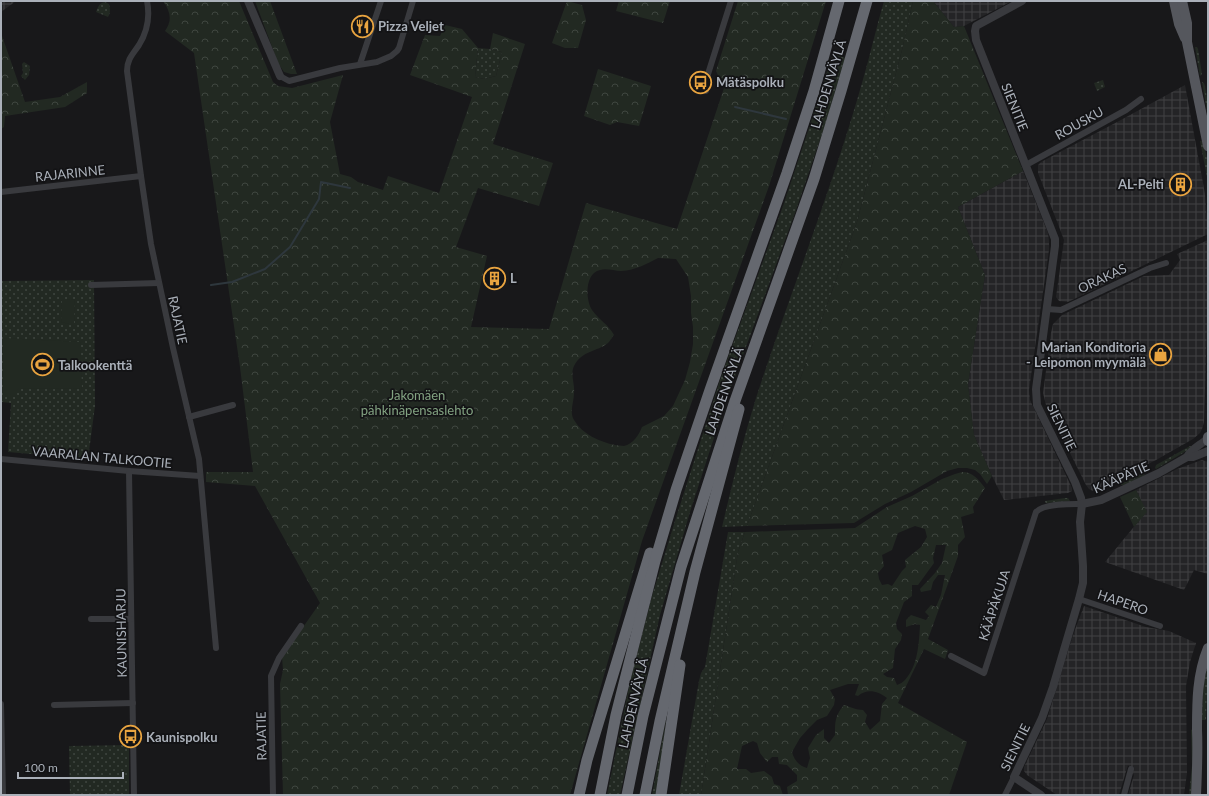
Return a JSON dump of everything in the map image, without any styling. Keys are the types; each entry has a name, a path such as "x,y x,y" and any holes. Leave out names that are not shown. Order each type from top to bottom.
{"highway":[{"name":"LAHDENVÄYLÄ","path":"600,795 616,715 655,561 676,490 814,92 839,1"},
{"name":"LAHDENVÄYLÄ","path":"627,795 643,716 681,567 725,430 814,179 867,1"},
{"path":"645,795 660,722 695,572 741,404 750,360"},
{"path":"579,795 587,760 650,552 676,490"},
{"path":"661,795 695,572"}],"main road":[{"path":"1174,1 1179,24 1187,42"},
{"path":"1182,1 1186,23 1187,42 1208,146"},
{"path":"1196,795 1198,773 1197,699 1199,679 1208,648"}],"street":[{"name":"RAJATIE","path":"147,1 148,17 146,28 139,45 127,64 127,71 140,176 151,244 188,417 199,459 216,648"},
{"path":"248,1 280,76 289,81 383,60 391,56 399,48 413,1"},
{"path":"360,64 381,1"},
{"path":"706,91 708,74 731,1"},
{"name":"SIENITIE","path":"1005,795 1042,718 1053,687 1083,583 1080,522 1082,504 1075,482 1037,405 1036,389 1055,239 976,40 976,26 1022,1"},
{"name":"ROUSKU","path":"1026,164 1126,110 1141,99"},
{"name":"RAJARINNE","path":"1,192 140,176"},
{"name":"ORAKAS","path":"1047,309 1061,310 1150,268 1166,263"},
{"path":"91,285 159,283"},
{"path":"188,417 233,405"},
{"name":"KÄÄPÄTIE","path":"1187,457 1190,451 1202,444 1208,438"},
{"name":"KÄÄPÄTIE","path":"1039,509 1056,505 1082,504 1102,500 1159,473 1187,457 1193,457 1208,451"},
{"name":"VAARALAN TALKOOTIE","path":"1,459 200,476"},
{"name":"KAUNISHARJU","path":"129,471 134,795"},
{"name":"KÄÄPÄKUJA","path":"951,656 984,673 1035,515 1039,509"},
{"name":"HAPERO","path":"1079,599 1160,626"},
{"path":"91,619 131,619"},
{"name":"RAJATIE","path":"272,795 271,676 279,658 301,626"},
{"path":"54,705 132,703"},
{"path":"1,704 3,792"},
{"path":"1124,795 1131,769"},
{"path":"1014,777 1041,795"}],"shaded area":[{"path":"1,1 16,1 1,12"},
{"path":"933,1 1012,1 964,26 954,27"},
{"path":"1185,85 1205,194 1208,234 1068,302 1059,301 1056,297 1064,240 1038,173 1038,165 1041,162"},
{"path":"1023,171 1048,233 1049,241 1029,390 1030,400 1072,488 1072,491 1068,493 1004,500 974,435 968,384 985,275 958,207"},
{"path":"1208,240 1208,295 1204,422 1202,429 1193,439 1156,460 1093,491 1086,485 1046,405 1043,393 1053,324 1062,315 1144,276 1169,275 1180,260 1177,254"},
{"path":"1202,460 1208,462 1208,574 1194,570 1184,590 1105,562 1146,512 1136,490 1177,469"},
{"path":"1084,606 1146,627 1169,631 1196,643 1190,662 1186,686 1187,773 1184,795 1128,795 1134,775 1128,765 1119,795 1057,795 1027,775 1024,771 1024,767 1047,719 1073,635"}],"green space":[{"name":"Jakomäen pähkinäpensaslehto","path":"163,1 239,1 273,82 278,86 292,88 343,75 330,122 340,174 351,177 358,182 383,190 388,176 439,193 472,97 410,75 425,35 440,36 445,25 462,29 478,48 475,77 484,79 496,76 502,52 490,49 493,33 525,44 493,144 553,163 539,206 478,188 456,247 487,256 471,327 549,329 586,203 677,229 724,88 716,71 738,1 826,1 769,186 642,541 570,795 283,795 280,684 283,670 282,657 320,603 255,486 206,482 206,472 253,472 240,367 194,53 165,31 169,23 170,16","holes":["658,258 676,259 688,277 691,296 693,344 685,380 673,406 664,416 642,427 633,441 627,445 622,446 609,444 592,437 577,425 572,414 574,396 572,372 574,366 581,357 604,346 614,335 594,313 588,300 588,287 591,276 595,272 605,269 621,271 631,269"]},
{"path":"255,1 270,1 297,74 284,72 278,63"},
{"path":"567,1 582,5 586,20 578,48 565,48 552,43"},
{"path":"619,1 670,1 663,23 616,11"},
{"path":"884,1 913,1 902,50 857,222 747,526 722,527 756,398 838,162 862,83"},
{"path":"913,1 933,1 954,27 964,26 1023,171 958,207 985,275 968,384 974,435 992,476 987,484 975,470 958,468 947,471 911,492 885,504 854,523 747,526 857,222 902,50"},
{"path":"105,2 109,4 110,12 108,17 96,12 100,4"},
{"path":"1,33 25,102 60,97 87,82 87,93 65,107 5,116 4,127 1,129"},
{"path":"1195,47 1198,49 1202,74 1200,76"},
{"path":"478,48 502,52 496,76 484,79 475,77"},
{"path":"834,50 845,58 824,128 795,213 724,407 690,512 660,615 620,795 607,795 630,682 652,596 721,377 783,206"},
{"path":"24,62 30,66 29,75 25,80 21,76 23,73 22,64"},
{"path":"598,69 651,86 639,126 617,122 610,125 584,116"},
{"path":"1103,80 1105,87 1097,91 1094,83"},
{"path":"1202,82 1205,86 1208,104 1208,117"},
{"path":"1200,141 1202,141 1207,156 1208,182"},
{"path":"94,280 95,406 88,459 8,452 11,403 2,402 1,281"},
{"path":"62,300 75,300 74,323 69,324 61,322"},
{"name":"Talkookenttä","path":"3,338 80,342 82,389 19,388 12,395 4,395"},
{"path":"1190,446 1193,447 1156,469 1155,468 1156,465"},
{"path":"962,472 969,473 978,479 985,488 973,507 974,513 961,517 965,537 958,545 958,556 928,639 948,650 945,659 924,649 898,703 967,742 949,795 788,795 787,787 797,781 797,775 787,765 779,764 778,757 772,757 767,762 760,753 757,743 753,741 742,746 737,769 746,769 751,773 764,771 772,777 774,784 780,786 783,795 701,795 738,552 745,532 855,528 887,507","holes":["915,526 925,529 927,537 921,547 905,560 906,567 892,586 888,584 882,585 878,573 884,566 882,555 892,550 898,533","936,545 946,545 942,563 920,589 921,592 931,590 933,582 938,575 945,575 941,595 936,607 931,605 925,612 929,616 926,620 911,615 906,620 906,627 915,624 920,625 918,647 913,668 904,681 897,685 894,678 887,677 883,674 893,668 895,649 901,640 902,634 897,629 896,623 904,602 912,596 912,585 918,585 934,563 933,558","848,684 859,684 855,695 858,696 865,692 872,691 887,698 882,704 880,721 870,730 865,722 867,715 863,710 844,705 836,719 835,735 829,743 824,738 824,729 816,735 808,748 810,758 807,768 797,762 792,752 800,738 808,729 817,720 827,716 834,705 835,699 830,690"]},
{"path":"1143,473 1145,475 1125,485 1121,485 1121,484"},
{"path":"1136,490 1147,512 1134,527 1120,497"},
{"path":"1068,498 1070,501 1045,502 1045,501"},
{"path":"728,532 745,532 738,552 701,795 679,795 699,681 701,673 705,667"},
{"path":"1208,661 1206,720 1202,720 1203,687"},
{"path":"667,714 657,795 652,795"},
{"path":"1193,729 1194,766 1191,795 1189,795 1192,765 1191,730"},
{"path":"129,745 129,795 70,795 69,746"}],"waterway":[{"path":"735,107 786,119"},
{"path":"211,285 232,282 265,269 290,247 319,199 321,182 350,188"}],"place":[{"name":"Pizza Veljet","path":"362,26"},
{"name":"Mätäspolku","path":"700,82"},
{"name":"AL-Pelti","path":"1180,184"},
{"name":"L","path":"495,278"},
{"name":"Marian Konditoria - Leipomon myymälä","path":"1161,354"},
{"name":"Talkookenttä","path":"42,365"},
{"name":"Kaunispolku","path":"131,737"}]}
